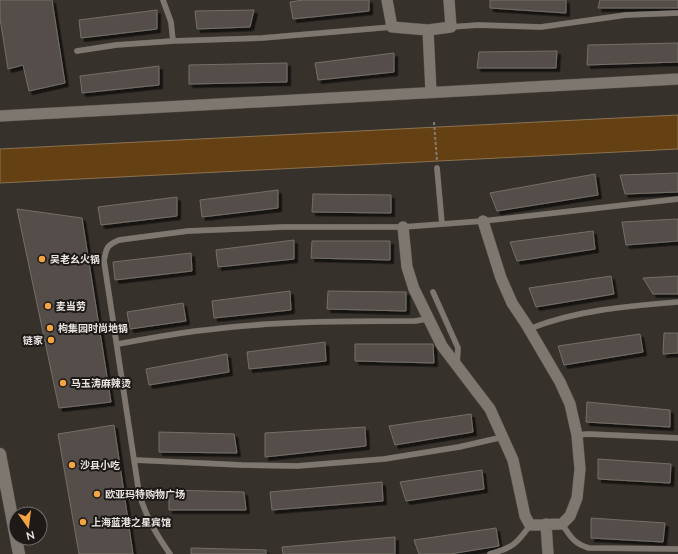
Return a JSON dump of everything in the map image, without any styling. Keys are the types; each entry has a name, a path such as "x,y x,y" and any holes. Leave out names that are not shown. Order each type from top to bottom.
{"street":[{"path":"387,0 392,27 428,30 451,27 449,0"},
{"path":"428,30 431,92"},
{"path":"0,116 678,79"},
{"path":"403,227 408,266 414,289 427,319 442,346 490,409 513,460 526,516 530,525 562,524 570,516 577,498 580,469 577,435 570,404 562,387 512,303 504,284 483,221"},
{"path":"0,454 19,554"},
{"path":"546,524 548,554"}],"lane":[{"path":"163,0 171,22 173,41"},
{"path":"451,27 478,25 541,27 626,15 678,13"},
{"path":"77,51 116,45 173,41 262,38 392,27"},
{"path":"437,168 442,224"},
{"path":"170,554 155,532 144,510 139,493 118,344 104,261 106,249 110,243 120,240 188,231 282,227 403,227 483,221 678,199"},
{"path":"432,292 458,348 456,365"},
{"path":"529,330 548,322 581,313 640,305 678,302"},
{"path":"118,344 161,336 266,324 333,321 415,321 427,319"},
{"path":"577,435 588,434 678,438"},
{"path":"135,460 297,466 384,459 459,447 503,437"},
{"path":"562,524 575,542 581,546 589,548 678,549"},
{"path":"490,554 506,550 514,545 522,537 530,525"}],"path":[{"path":"434,122 437,168"}],"shaded area":[{"path":"678,115 678,149 0,183 0,149"}],"building":[{"path":"0,0 52,0 65,83 29,91 23,65 8,69 0,18"},
{"path":"303,0 369,0 369,11 293,19 290,2"},
{"path":"490,0 566,0 566,13 490,8"},
{"path":"600,0 678,0 678,8 598,8"},
{"path":"157,10 157,29 81,38 79,20"},
{"path":"254,10 250,27 197,29 195,11"},
{"path":"678,43 678,62 587,65 588,45"},
{"path":"557,51 556,68 477,68 479,52"},
{"path":"394,53 394,72 318,80 315,63"},
{"path":"287,63 287,82 189,84 189,65"},
{"path":"159,66 159,85 82,93 80,76"},
{"path":"678,173 678,192 625,194 620,175"},
{"path":"595,174 598,195 497,211 490,193"},
{"path":"278,190 278,208 202,217 200,200"},
{"path":"313,194 391,195 391,213 312,212"},
{"path":"177,197 177,216 101,225 98,207"},
{"path":"17,209 82,218 111,402 59,408"},
{"path":"678,219 678,241 626,245 622,222"},
{"path":"593,231 595,249 517,261 510,242"},
{"path":"294,240 294,259 218,267 216,250"},
{"path":"312,241 390,241 390,260 311,258"},
{"path":"191,253 192,271 115,280 113,262"},
{"path":"611,276 614,294 536,307 529,288"},
{"path":"678,276 678,294 653,294 643,278"},
{"path":"290,291 291,310 214,318 212,301"},
{"path":"328,291 406,292 406,311 327,309"},
{"path":"183,303 186,321 130,329 127,312"},
{"path":"664,333 678,333 678,353 663,354"},
{"path":"640,334 643,352 564,365 558,346"},
{"path":"325,342 326,361 249,369 247,352"},
{"path":"355,344 433,344 434,363 355,361"},
{"path":"227,354 229,372 149,385 146,369"},
{"path":"587,402 670,410 670,427 586,422"},
{"path":"471,414 473,432 395,445 389,426"},
{"name":"欧亚玛特购物广场","path":"114,425 133,554 79,554 58,434"},
{"path":"365,427 366,446 265,457 265,433"},
{"path":"159,432 234,434 237,453 159,452"},
{"path":"598,459 671,464 670,483 598,479"},
{"path":"482,470 484,489 406,501 400,482"},
{"path":"382,482 383,501 272,510 270,492"},
{"path":"169,490 244,492 246,510 169,510"},
{"path":"591,518 665,523 663,542 591,538"},
{"path":"496,528 499,546 450,554 419,554 414,540"},
{"path":"395,537 395,554 283,554 282,547"},
{"path":"191,548 266,550 266,554 191,554"}],"place":[{"name":"吴老幺火锅","path":"42,259"},
{"name":"麦当劳","path":"48,306"},
{"name":"枸集园时尚地锅","path":"50,328"},
{"name":"链家","path":"51,340"},
{"name":"马玉涛麻辣烫","path":"63,383"},
{"name":"沙县小吃","path":"72,465"},
{"name":"欧亚玛特购物广场","path":"97,494"},
{"name":"上海蓝港之星宾馆","path":"83,522"}]}
